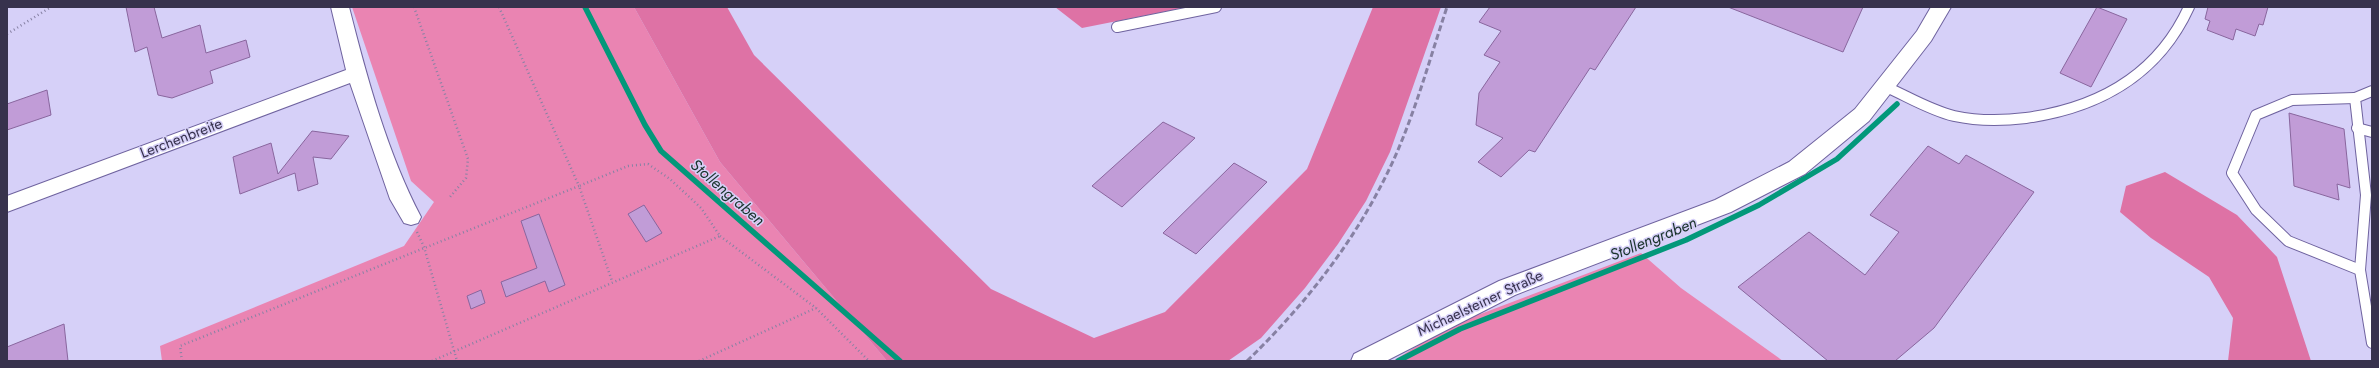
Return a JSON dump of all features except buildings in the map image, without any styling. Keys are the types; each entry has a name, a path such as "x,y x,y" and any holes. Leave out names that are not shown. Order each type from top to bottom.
{"street":[{"path":"340,7 356,73 400,199 410,217"},
{"name":"Michaelsteiner Straße","path":"1363,361 1507,288 1723,206 1798,168 1862,115 1924,36 1941,7"},
{"name":"Lerchenbreite","path":"7,204 356,73"}],"lane":[{"path":"1117,26 1216,7"},
{"path":"1884,86 1954,116 2004,121 2048,114 2087,104 2120,87 2158,53 2183,23 2189,7"},
{"path":"2360,270 2288,241 2256,210 2232,173 2256,115 2292,100 2355,98 2372,91"},
{"path":"2355,98 2357,128 2366,195 2360,270 2368,293 2372,343"},
{"path":"2357,128 2372,132"}],"path":[{"path":"7,34 51,7"},
{"path":"414,7 468,158 466,178 450,197"},
{"path":"612,282 579,186 628,166 648,164 670,179 701,208 720,236 816,308 869,361"},
{"path":"410,217 424,247 456,361"},
{"path":"432,361 720,236"},
{"path":"699,361 816,308"}],"shaded area":[{"path":"352,7 634,7 720,162 887,361 162,361 160,346 404,246 434,202 411,181"},
{"path":"634,7 727,7 754,55 991,289 1094,338 1165,312 1307,169 1373,7 1441,7 1390,152 1366,201 1338,244 1305,288 1261,338 1228,361 887,361 720,162"},
{"path":"1055,7 1188,7 1082,28"},
{"path":"2165,172 2237,215 2277,257 2311,361 2228,361 2233,318 2209,277 2151,238 2120,212 2126,186"},
{"path":"1641,253 1681,288 1783,361 1393,361 1449,326"}],"waterway":[{"name":"Stollengraben","path":"585,7 645,125 661,151 900,361"},
{"name":"Stollengraben","path":"1398,361 1460,329 1686,240 1759,205 1837,159 1897,104"}],"railway":[{"path":"1247,361 1291,315 1311,291 1330,267 1365,215 1394,159 1402,140 1416,103 1447,7"}]}
